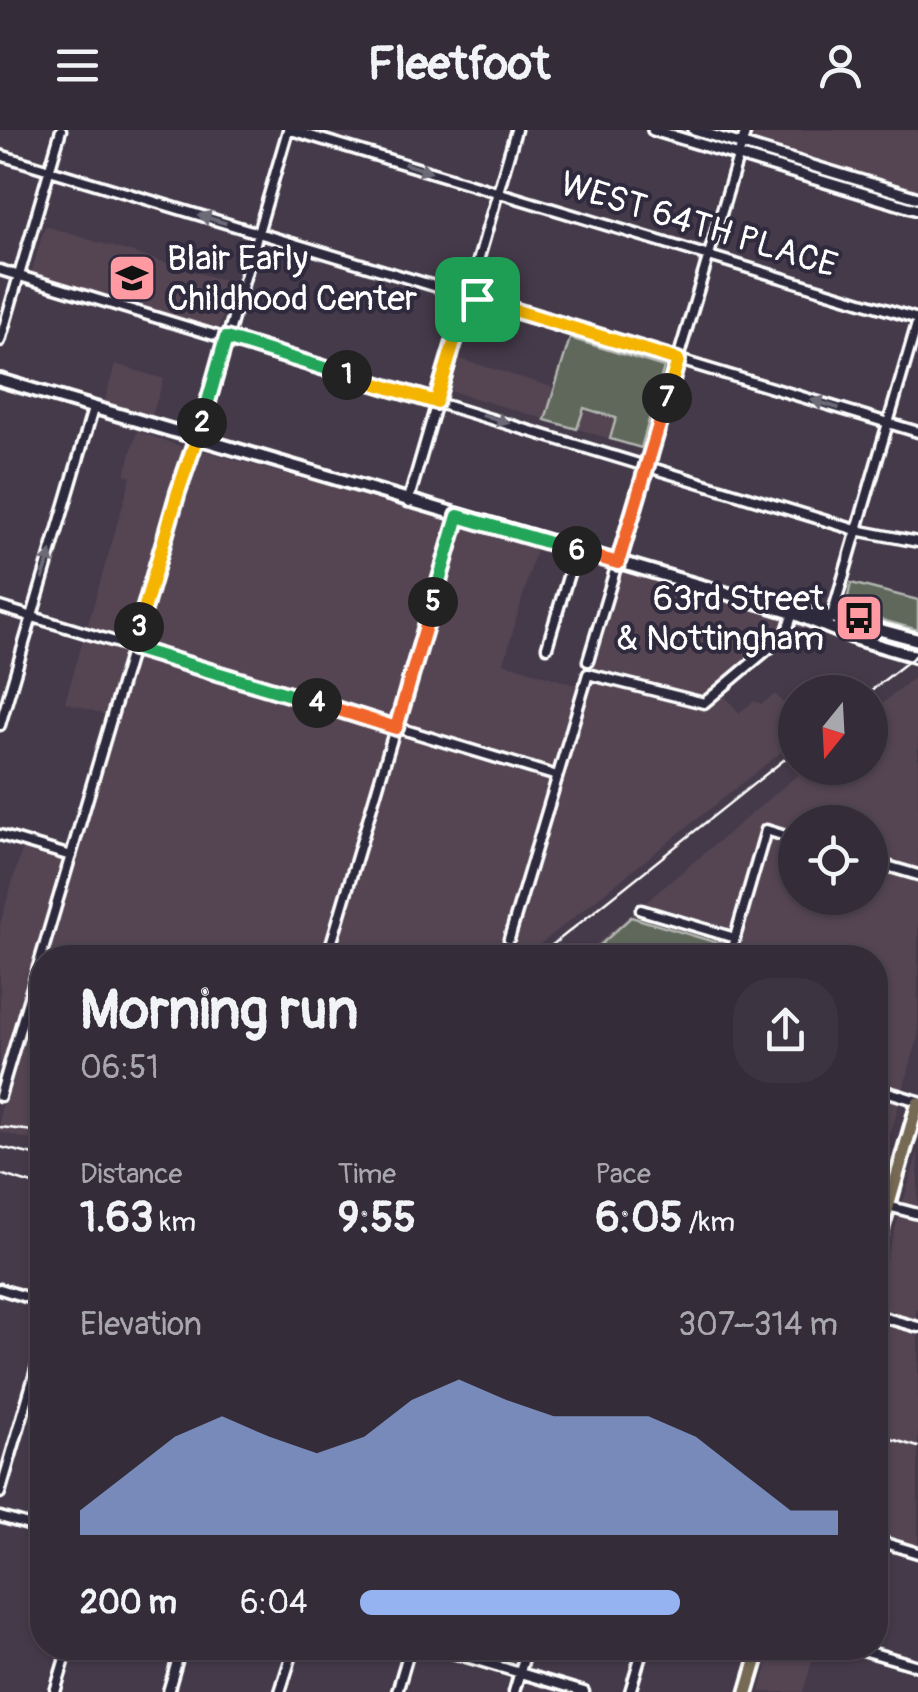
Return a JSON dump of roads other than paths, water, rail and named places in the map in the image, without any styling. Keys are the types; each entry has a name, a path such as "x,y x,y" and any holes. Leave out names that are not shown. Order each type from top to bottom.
{"main road":[{"path":"0,380 793,613 918,640"},
{"path":"830,623 918,657"},
{"path":"888,1206 918,1102"},
{"path":"748,1692 757,1660"}],"street":[{"path":"0,340 62,130"},
{"path":"43,945 290,130"},
{"name":"WEST 64TH PLACE","path":"290,130 918,320"},
{"path":"408,502 516,130"},
{"path":"652,130 918,210"},
{"path":"694,130 918,198"},
{"path":"588,661 746,130"},
{"path":"0,155 918,432"},
{"path":"0,270 856,530 918,542"},
{"path":"830,623 918,320"},
{"path":"0,726 93,409"},
{"path":"331,945 458,516"},
{"path":"547,647 576,550"},
{"path":"0,607 557,776"},
{"path":"509,939 588,674 704,704 786,634 793,613"},
{"path":"733,945 766,830 778,833"},
{"path":"0,835 71,856"},
{"path":"888,866 918,875"},
{"path":"642,910 735,938"},
{"path":"0,1096 5,1065 30,986"},
{"path":"888,1092 918,1102"},
{"path":"888,1206 918,1214"},
{"path":"0,1289 30,1298"},
{"path":"888,1319 918,1327"},
{"path":"0,1494 30,1390"},
{"path":"0,1516 30,1525"},
{"path":"888,1544 918,1553"},
{"path":"888,1657 918,1666"},
{"path":"55,1692 64,1660"},
{"path":"168,1692 177,1660"},
{"path":"280,1692 290,1660"},
{"path":"398,1692 407,1660"},
{"path":"476,1660 584,1692"},
{"path":"514,1692 524,1660"},
{"path":"630,1692 639,1660"}],"railway":[{"path":"888,677 918,654"},
{"path":"552,945 778,765"},
{"path":"0,1127 30,1131"},
{"path":"0,1147 30,1154"},
{"path":"0,1174 30,1183"},
{"path":"888,1438 918,1447"}],"place":[{"name":"Blair Early Childhood Center","path":"132,278"},
{"name":"63rd Street & Nottingham","path":"859,618"}]}
